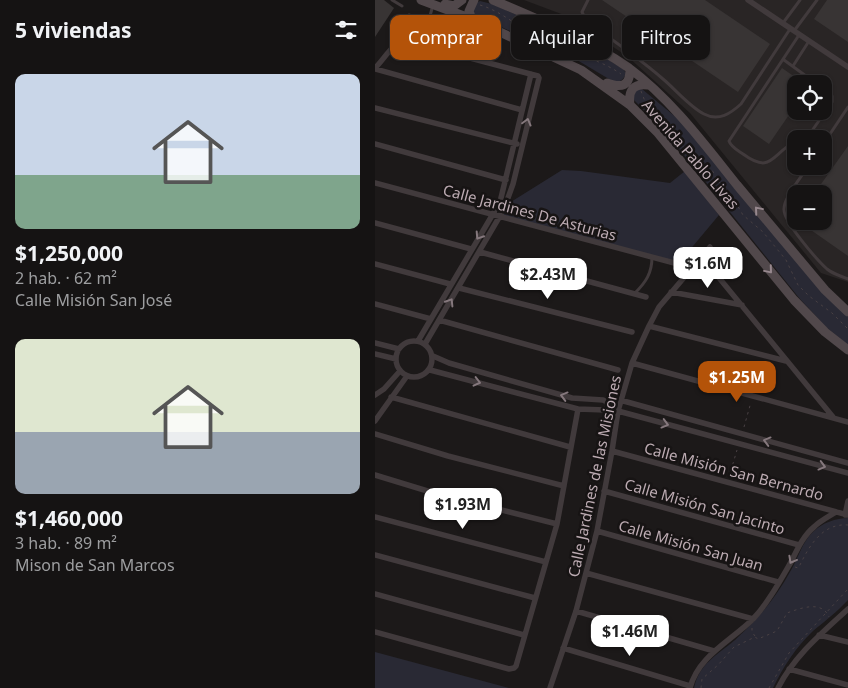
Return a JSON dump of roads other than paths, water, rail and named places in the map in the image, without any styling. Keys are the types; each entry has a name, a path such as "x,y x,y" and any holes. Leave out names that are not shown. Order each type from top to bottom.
{"main road":[{"name":"Avenida Pablo Livas","path":"421,0 433,2 463,15"},
{"path":"433,2 454,6 462,0"},
{"path":"470,15 469,12 474,0"},
{"name":"Avenida Pablo Livas","path":"493,0 555,26 630,69 679,114 825,290 848,312"},
{"name":"Avenida Pablo Livas","path":"501,32 581,70 630,104 657,132 794,300 825,332 848,350"},
{"path":"597,80 617,87 624,85 628,80 630,69"},
{"path":"630,104 628,95 631,90 635,86 648,85"}],"street":[{"path":"748,0 848,67"},
{"path":"421,342 439,320 501,217 513,184 539,76 405,40 398,42 375,69 522,110"},
{"path":"421,342 450,284 500,202 531,74"},
{"path":"375,108 521,145"},
{"path":"375,144 506,180"},
{"name":"Calle Jardines De Asturias","path":"375,183 678,264"},
{"path":"375,223 471,249"},
{"name":"Calle Jardines de las Misiones","path":"551,688 576,611 597,531 620,400 633,363 659,308 710,247"},
{"path":"480,252 646,297"},
{"path":"702,257 833,417"},
{"path":"375,264 450,284"},
{"path":"459,288 632,332"},
{"path":"671,292 742,305"},
{"path":"375,304 431,320"},
{"path":"439,320 618,370"},
{"path":"649,326 786,361"},
{"path":"408,342 421,342 430,349 433,363 430,370 419,377 407,376 400,371 396,359 399,349 408,342"},
{"path":"375,343 399,349"},
{"path":"375,354 396,359"},
{"path":"430,370 578,409 604,411 607,409 608,404 603,400 573,398 518,384 449,363 433,356"},
{"path":"633,363 848,422"},
{"path":"375,394 384,389 400,371"},
{"path":"375,420 407,376"},
{"path":"391,397 571,447"},
{"path":"620,400 848,463"},
{"path":"375,632 514,668 517,664 557,524 578,409"},
{"path":"618,411 848,474"},
{"path":"375,434 448,456 564,486"},
{"path":"739,444 742,434"},
{"name":"Calle Misión San Bernardo","path":"612,451 846,515"},
{"path":"375,475 434,493 557,524"},
{"name":"Calle Misión San Jacinto","path":"605,491 799,545"},
{"path":"846,515 848,501"},
{"path":"563,648 690,687 702,664 763,607 790,564 799,545 813,528 836,512"},
{"path":"375,517 546,562"},
{"name":"Calle Misión San Juan","path":"597,531 778,582"},
{"path":"375,555 535,598"},
{"path":"586,573 753,618"},
{"path":"375,594 524,635"},
{"path":"778,688 789,669 808,645 848,608"},
{"path":"576,611 714,651"},
{"path":"819,635 848,642"},
{"path":"789,669 848,685"}],"lane":[{"path":"392,0 402,6"},
{"path":"588,0 582,12 587,22 662,78 704,114 714,117 724,116 741,104 817,0"},
{"path":"783,24 800,0"},
{"path":"430,15 433,2"},
{"path":"787,147 770,161 760,164 731,146 729,140 784,60 794,32"},
{"path":"793,66 809,41"},
{"path":"784,60 805,75"},
{"path":"832,131 848,107"},
{"path":"803,175 786,201 785,216 790,225 828,270 848,279"},
{"path":"634,293 648,277 652,267 652,257"}]}
